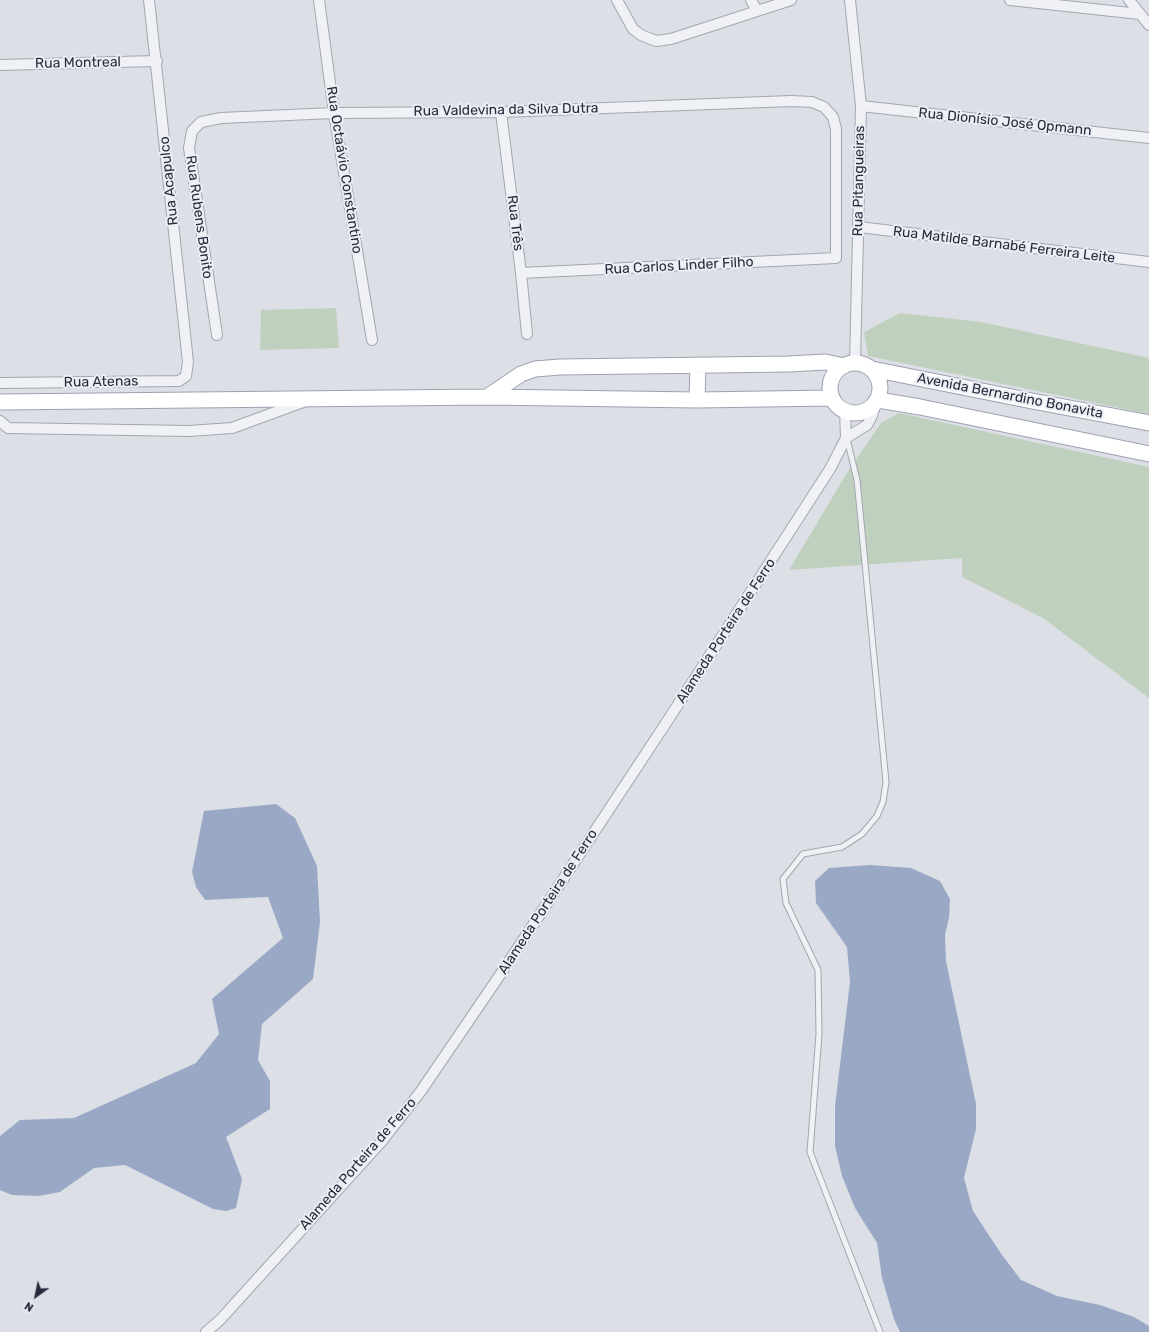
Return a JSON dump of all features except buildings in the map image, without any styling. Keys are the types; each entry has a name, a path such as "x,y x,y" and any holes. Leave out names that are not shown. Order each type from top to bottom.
{"main road":[{"name":"Avenida Bernardino Bonavita","path":"487,398 521,374 535,369 560,367 789,364 825,362 849,364 861,363 872,369 1032,401 1149,422"},
{"path":"849,364 838,369 831,379 830,385 832,398 839,408 845,411 858,413 864,412 877,402 880,383 872,369"},
{"path":"697,400 698,365"},
{"path":"0,402 487,398 697,400 832,398"},
{"name":"Avenida Bernardino Bonavita","path":"877,402 1149,454"}],"street":[{"name":"Rua Acapulco","path":"149,0 157,61 188,362"},
{"name":"Rua Octaávio Constantino","path":"319,0 334,113 372,340"},
{"path":"617,0 633,29 647,39 656,41 671,39 791,0"},
{"path":"751,0 757,11"},
{"name":"Rua Pitangueiras","path":"849,364 859,227 861,106 850,0"},
{"path":"1010,0 1140,14"},
{"path":"1129,0 1149,25"},
{"name":"Rua Montreal","path":"0,65 157,61"},
{"name":"Rua Valdevina da Silva Dutra","path":"221,118 334,113 501,112 791,101 812,102 824,107 833,117 836,129 836,258"},
{"name":"Rua Dionísio José Opmann","path":"861,106 1149,138"},
{"name":"Rua Três","path":"501,112 522,273 527,334"},
{"name":"Rua Rubens Bonito","path":"217,335 189,148 190,136 195,127 201,122 221,118"},
{"name":"Rua Matilde Barnabé Ferreira Leite","path":"859,227 1149,262"},
{"name":"Rua Carlos Linder Filho","path":"522,273 836,258"},
{"name":"Rua Atenas","path":"0,383 179,381 186,376 188,362"},
{"path":"0,421 8,428 188,431 232,428 309,400"},
{"path":"846,438 867,425 877,402"},
{"name":"Alameda Porteira de Ferro","path":"206,1332 220,1320 382,1141 421,1091 498,979 809,503 830,469 846,438 845,411"}],"lane":[{"path":"846,438 856,480 886,782 883,802 876,816 862,834 842,847 803,854 783,879 786,903 818,970 819,1034 810,1152 880,1332"}],"green space":[{"path":"336,308 339,348 260,350 261,310"},
{"path":"900,313 981,322 1149,358 1149,414 868,356 864,332"},
{"path":"899,413 1149,467 1149,698 1043,618 962,577 962,558 789,570 848,471 881,423"}],"water":[{"path":"276,804 295,818 317,866 320,922 313,979 262,1024 258,1060 270,1081 270,1109 226,1137 242,1179 236,1208 226,1211 213,1209 125,1165 94,1168 60,1192 39,1196 12,1195 0,1190 0,1136 20,1120 74,1118 196,1063 219,1034 212,999 283,938 268,897 205,900 196,887 192,872 204,811"},
{"path":"870,865 911,868 940,881 950,899 949,918 945,935 946,961 976,1104 976,1129 964,1178 973,1211 1002,1255 1021,1280 1057,1296 1100,1305 1134,1317 1149,1326 1149,1332 900,1332 894,1319 882,1278 877,1243 855,1208 842,1176 835,1146 835,1106 850,982 847,947 816,903 815,881 829,868"}]}
